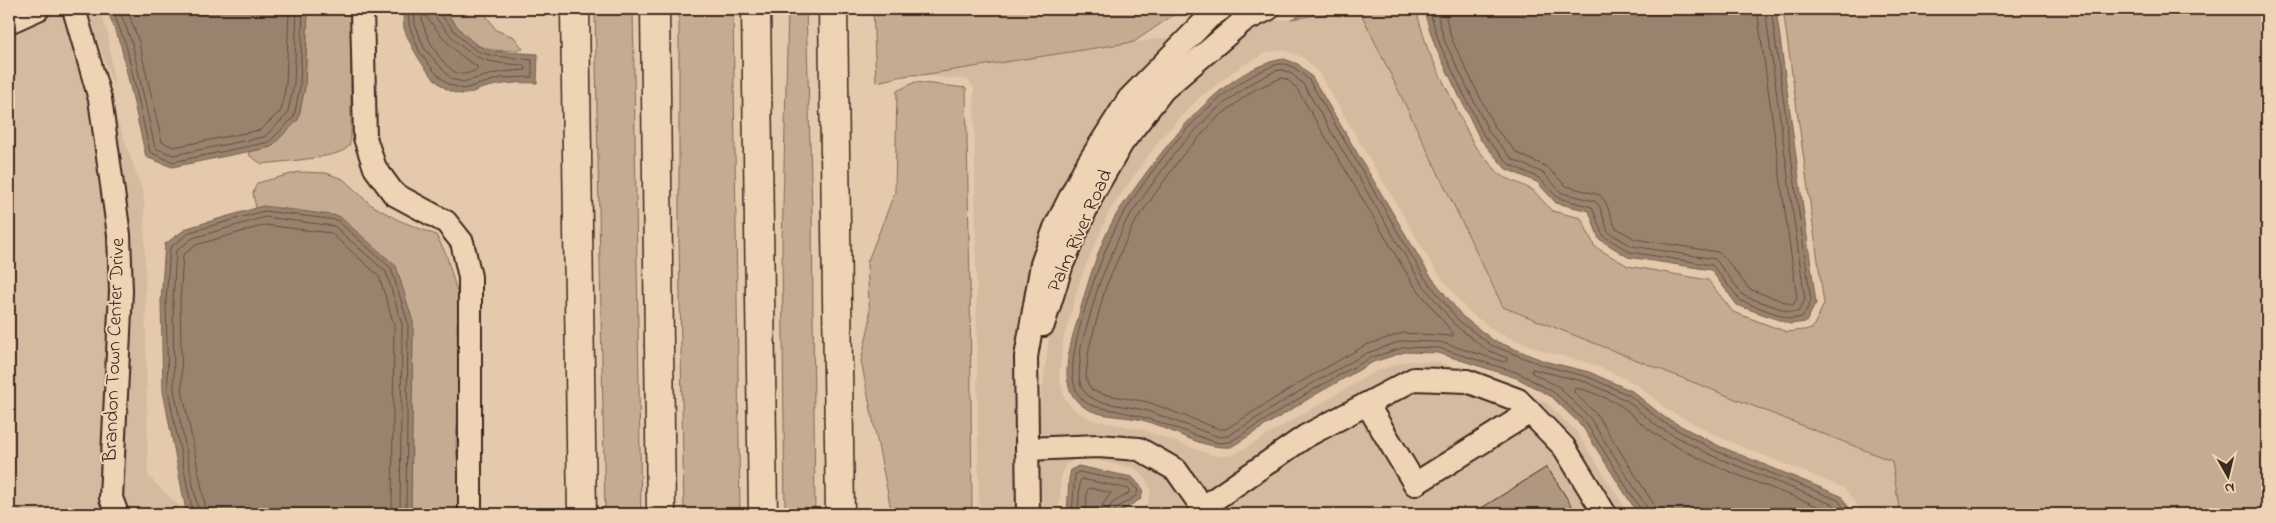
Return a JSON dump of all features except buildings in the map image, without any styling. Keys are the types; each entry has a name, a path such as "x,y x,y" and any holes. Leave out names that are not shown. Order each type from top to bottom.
{"highway":[{"path":"575,9 582,514"},
{"path":"655,9 661,514"},
{"path":"832,9 840,514"},
{"path":"757,15 763,514"}],"street":[{"path":"9,22 38,9"},
{"name":"Brandon Town Center Drive","path":"74,9 100,99 119,235 121,291 110,498 118,514"},
{"path":"362,9 365,138 375,168 394,194 446,222 462,242 470,277 470,514"},
{"name":"Palm River Road","path":"1028,514 1026,357 1042,264 1055,228 1084,170 1128,99 1209,17 1221,9"},
{"name":"Palm River Road","path":"1028,439 1040,335 1062,264 1093,193 1122,143 1162,90 1244,21 1268,9"},
{"path":"1028,439 1138,449 1176,470 1205,511 1306,436 1414,380 1467,381 1518,400 1564,447 1606,514"},
{"path":"1367,404 1415,484 1530,412"}],"shaded area":[{"path":"9,9 78,9 144,195 148,476 187,514 9,514"},
{"path":"86,9 99,9 108,34 114,86 126,120"},
{"path":"308,9 351,9 350,143 347,148 332,154 262,164 250,156 249,152 271,147 298,120 305,87"},
{"path":"443,9 482,9 496,30 514,37 523,49 495,50 476,44 468,38"},
{"path":"595,9 633,9 641,514 605,514"},
{"path":"679,9 733,9 740,514 684,514 679,239"},
{"path":"788,9 806,9 812,211 815,514 785,514 782,245"},
{"path":"873,9 1182,9 1134,42 876,82"},
{"path":"1317,9 1357,9 1291,19"},
{"path":"1359,9 1503,307 1893,461 1900,514 1861,514 1859,507 1844,488 1721,438 1668,410 1635,383 1592,364 1546,352 1496,332 1467,310 1435,269 1319,73 1303,57 1283,50 1268,52 1241,66 1200,97 1160,139 1110,210 1081,277 1063,341 1059,375 1064,398 1075,411 1093,420 1140,429 1215,456 1232,456 1376,371 1407,361 1437,362 1514,386 1548,404 1576,431 1629,514 1132,514 1146,506 1148,502 1151,490 1144,476 1134,468 1079,457 1065,465 1061,478 1059,514 1038,514 1037,430 1049,337 1071,268 1101,199 1130,150 1169,97 1248,30 1262,23"},
{"path":"1359,9 1420,9 1418,17 1428,50 1474,145 1500,175 1533,190 1552,211 1581,218 1595,247 1628,266 1708,280 1733,312 1787,332 1812,329 1824,304 1783,9 2267,9 2267,514 1900,514 1892,461 1503,307"},
{"path":"1177,36 1046,223 1020,514 979,514 974,88 968,80 922,75"},
{"path":"915,82 966,88 972,514 892,514 861,361 870,321 867,263 895,192 897,91"},
{"path":"299,172 326,173 343,179 370,204 398,220 436,235 446,254 459,299 457,326 459,395 456,445 462,508 460,514 411,514 413,322 263,206 256,208 253,193 257,183"}],"water":[{"path":"107,9 308,9 305,87 298,120 271,147 172,167 146,157 121,46"},
{"path":"403,9 443,9 462,32 476,45 490,51 538,54 537,83 504,84 465,94 452,92 434,79 412,47 404,28"},
{"path":"1429,9 1776,9 1816,303 1806,322 1790,324 1737,305 1711,270 1628,257 1599,239 1589,211 1556,203 1537,182 1506,169 1480,139 1435,46 1425,15"},
{"path":"1284,59 1298,64 1312,77 1429,274 1462,316 1493,340 1544,361 1589,372 1632,391 1664,417 1719,446 1841,496 1853,514 1638,514 1582,426 1552,397 1517,378 1438,353 1405,352 1373,362 1313,396 1231,447 1208,445 1142,420 1101,414 1086,409 1073,396 1069,387 1067,377 1068,355 1093,269 1103,241 1116,215 1183,127 1221,90 1241,76 1262,65"},
{"path":"263,206 339,216 396,266 413,322 411,514 190,514 186,511 163,391 161,301 165,244 187,228"},
{"path":"1078,466 1132,477 1143,489 1141,499 1116,514 1067,514 1071,470"}]}
